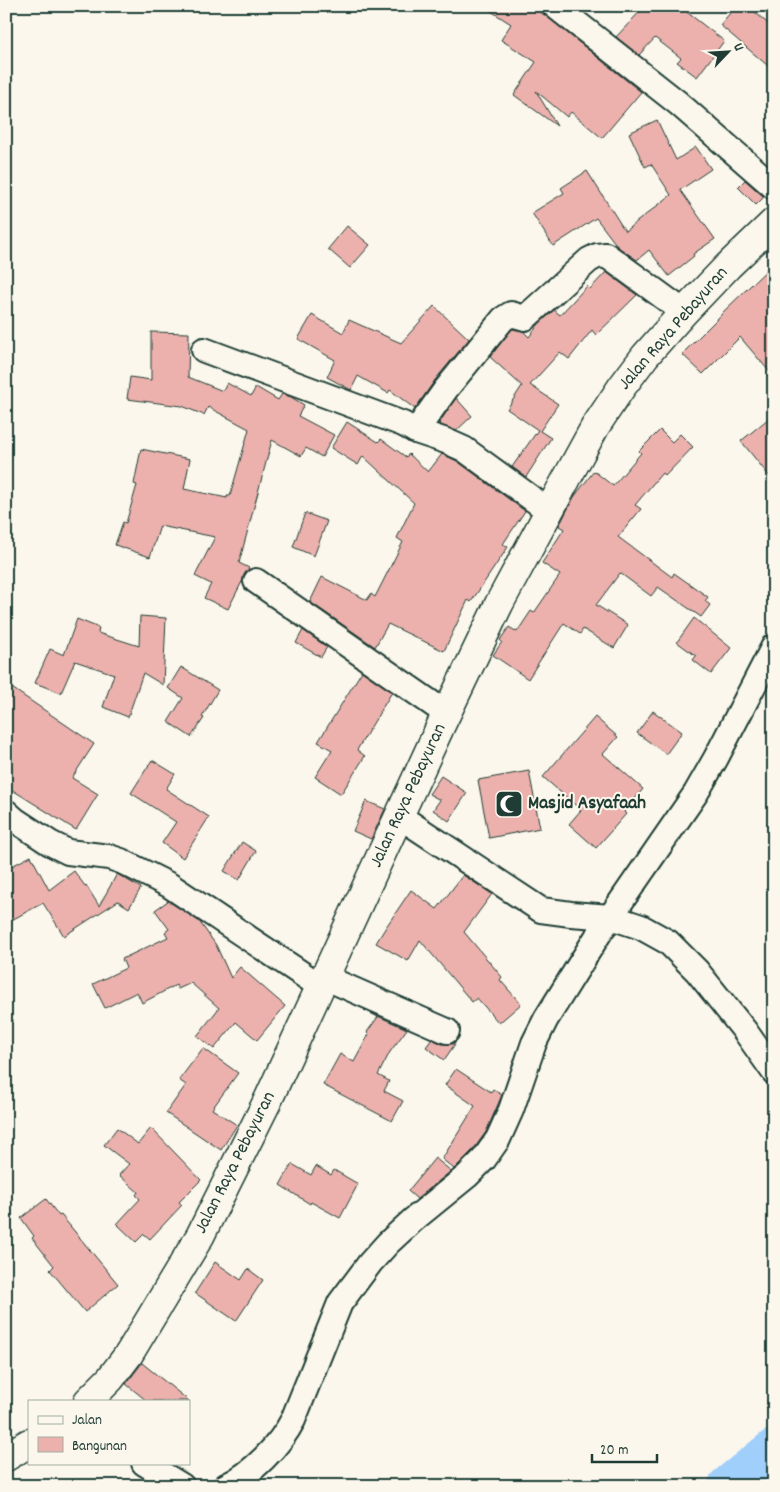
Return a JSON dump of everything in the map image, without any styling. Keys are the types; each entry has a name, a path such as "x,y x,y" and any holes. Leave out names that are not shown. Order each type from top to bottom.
{"main road":[{"name":"Jalan Raya Pebayuran","path":"89,1400 110,1379 129,1354 200,1236 268,1100 499,604 595,427 621,388 684,312 774,222"},
{"path":"6,1457 28,1444"}],"street":[{"path":"555,6 678,104 774,187"},
{"path":"416,431 446,389 504,319 511,314 525,318 589,260 597,256 606,255 684,312"},
{"path":"204,350 403,424 416,431 464,449 549,511"},
{"path":"256,581 447,714"},
{"path":"226,1486 236,1482 285,1436 340,1303 370,1263 413,1220 467,1176 484,1159 498,1138 511,1110 534,1043 546,1019 605,924 696,793 774,646"},
{"path":"6,812 50,843 68,852 109,857 169,885 322,981 447,1031"},
{"path":"399,816 541,910 571,914 605,924 642,927 668,942 697,971 745,1031 774,1072"},
{"path":"146,1464 182,1486"}],"building":[{"path":"483,6 530,6 546,16 641,92 602,138 571,112 567,117 536,91 557,126 514,95 536,62 501,40 511,24"},
{"path":"645,6 679,6 724,41 697,77 677,62 681,58 655,38 639,55 616,37"},
{"path":"736,6 748,6 774,29 774,71 720,25"},
{"path":"657,120 676,160 696,147 711,169 680,190 715,239 693,254 694,256 669,276 649,250 637,260 618,247 596,218 553,246 532,213 564,193 561,188 587,171 625,231 671,195 651,164 645,167 629,133"},
{"path":"745,180 764,197 756,205 738,187"},
{"path":"347,226 370,245 350,268 328,249"},
{"path":"774,263 774,377 740,337 703,374 682,354"},
{"path":"606,272 637,295 596,335 592,330 569,359 560,352 530,385 558,404 540,431 551,438 526,477 512,467 538,430 507,409 522,386 490,357 512,329 523,331 529,337 538,325 554,310 560,315 587,286 590,289"},
{"path":"434,306 469,339 435,380 415,409 390,390 388,393 358,376 351,390 327,377 335,360 298,339 312,315 343,333 349,320 401,343"},
{"path":"151,332 189,333 188,377 223,391 227,383 251,396 256,387 278,400 282,394 291,397 304,405 298,416 334,435 322,457 306,448 301,456 272,440 239,563 249,568 228,609 204,598 211,584 195,576 215,537 160,526 150,557 115,545 123,522 126,523 137,485 134,484 141,449 190,459 184,489 227,498 227,496 230,496 249,429 208,407 204,415 182,406 127,399 130,377 151,380"},
{"path":"456,398 472,416 456,431 439,423"},
{"path":"774,414 774,482 741,441"},
{"path":"347,422 378,442 381,439 406,457 409,454 428,472 442,454 457,461 525,511 503,544 508,547 471,602 468,600 444,651 388,624 375,647 310,602 322,577 367,600 371,594 375,597 403,542 397,538 414,503 363,456 358,465 331,448"},
{"path":"660,430 672,442 680,434 693,447 665,476 662,473 635,505 641,509 618,537 672,577 674,573 708,597 705,601 710,605 701,617 658,587 651,596 620,573 596,605 628,625 614,648 583,629 580,634 564,623 528,679 493,655 509,627 517,632 531,611 534,613 560,575 542,563 564,529 559,526 574,497 594,471 613,486 641,453 639,451"},
{"path":"305,513 327,521 314,556 293,547"},
{"path":"140,616 166,618 163,685 143,673 128,717 103,707 114,674 75,661 61,693 35,683 50,649 64,655 77,619 99,628 98,633 139,646"},
{"path":"694,618 731,648 711,674 693,660 696,656 677,642"},
{"path":"303,630 327,647 321,657 296,643"},
{"path":"181,667 218,690 202,717 204,718 191,737 168,722 183,698 168,688"},
{"path":"362,671 392,692 357,750 365,756 341,794 315,777 332,750 318,742"},
{"path":"6,684 94,744 72,778 98,794 76,830 6,786"},
{"path":"653,711 682,732 666,754 637,733"},
{"path":"595,717 618,737 603,754 643,789 624,812 626,814 596,848 569,824 581,810 543,777"},
{"path":"152,760 175,774 166,789 209,817 183,858 162,843 176,822 131,793"},
{"name":"Masjid Asyafaah","path":"529,771 540,828 489,838 478,780"},
{"path":"441,776 467,793 449,821 433,810 440,800 429,794"},
{"path":"366,801 385,809 371,839 353,831"},
{"path":"242,842 256,851 239,880 224,871"},
{"path":"31,856 49,890 74,871 86,885 99,906 117,874 141,888 129,908 118,901 64,936 43,903 6,923 6,869"},
{"path":"463,875 492,894 464,932 502,977 500,980 521,1004 499,1023 477,998 472,1002 420,940 408,961 376,943 411,890 437,909"},
{"path":"168,901 199,921 216,945 231,978 240,967 285,1006 257,1040 236,1022 214,1049 197,1036 219,1008 191,983 178,989 176,985 142,1003 137,992 105,1008 93,984 126,968 122,959 168,937 165,932 169,929 155,910"},
{"path":"364,1010 407,1029 390,1052 378,1075 389,1081 384,1091 403,1101 392,1121 323,1085 340,1054 354,1062 369,1034 367,1032 378,1017"},
{"path":"432,1039 442,1044 455,1044 444,1060 426,1047"},
{"path":"203,1048 238,1073 212,1109 237,1125 221,1150 166,1113 186,1085 179,1080"},
{"path":"456,1069 491,1092 493,1089 502,1095 486,1132 473,1150 454,1169 442,1159 475,1106 445,1085"},
{"path":"117,1128 138,1144 151,1128 201,1180 179,1202 182,1205 150,1239 144,1234 136,1242 117,1224 140,1199 136,1195 138,1192 119,1175 129,1164 104,1145"},
{"path":"435,1158 451,1171 417,1199 408,1191"},
{"path":"292,1164 311,1175 316,1166 331,1175 334,1170 358,1184 340,1218 311,1202 310,1204 280,1185"},
{"path":"46,1199 118,1284 85,1312 50,1270 54,1266 32,1238 34,1236 21,1218"},
{"path":"215,1262 241,1280 248,1269 263,1280 236,1321 195,1293"},
{"path":"142,1363 188,1400 146,1400 126,1384"}],"waterway":[{"path":"727,1486 774,1448"}],"place":[{"name":"Masjid Asyafaah","path":"509,804"}]}
